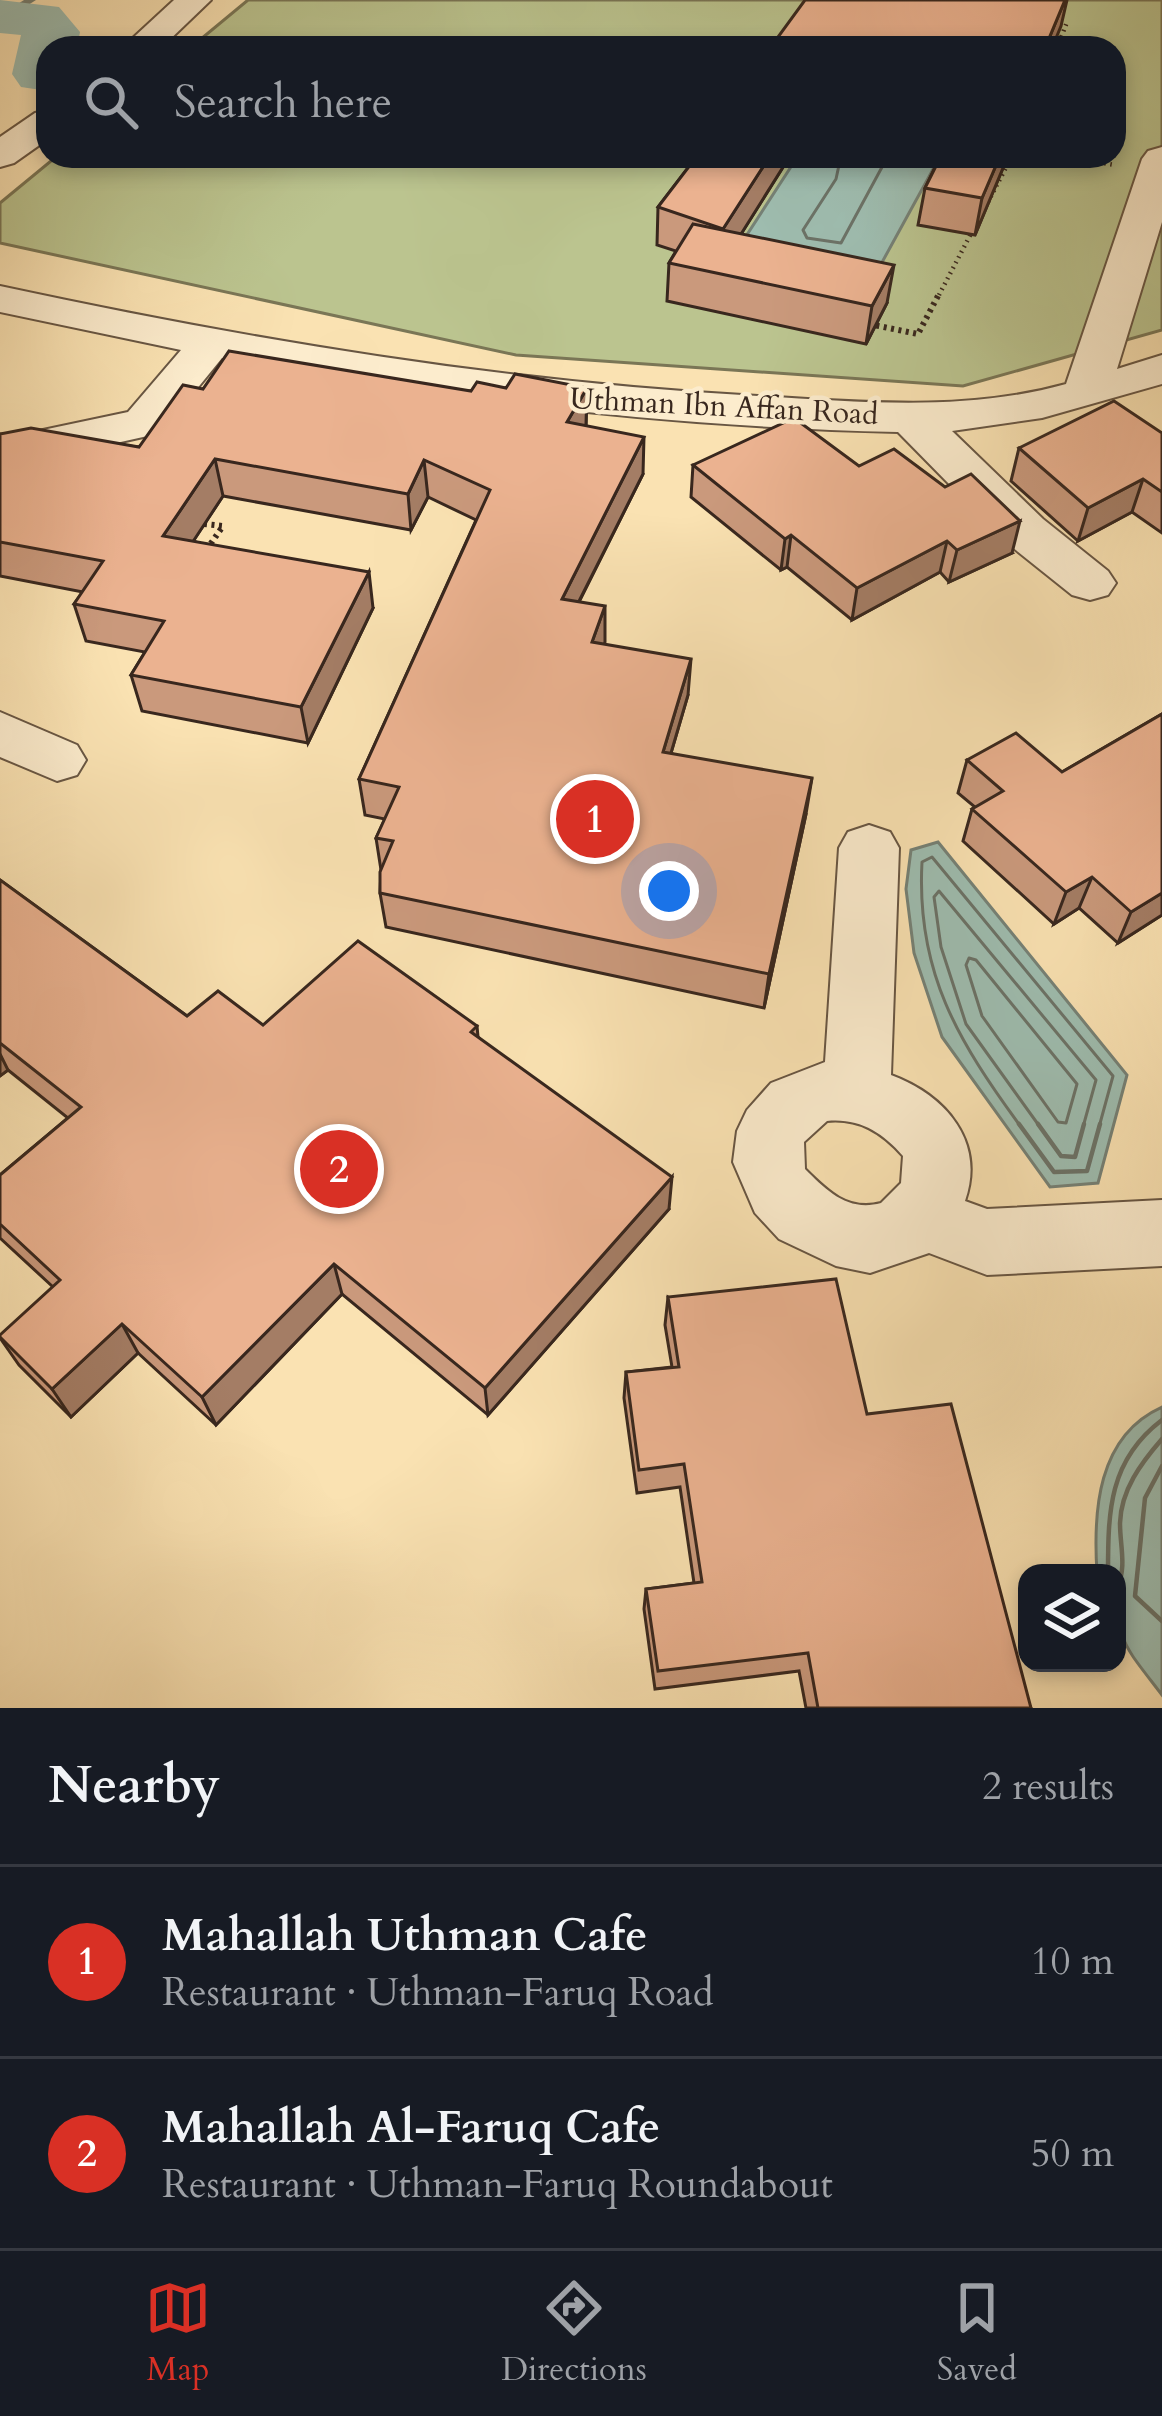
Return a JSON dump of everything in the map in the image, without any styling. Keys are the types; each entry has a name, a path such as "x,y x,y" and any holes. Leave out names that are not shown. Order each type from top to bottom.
{"street":[{"path":"154,36 194,0"},
{"path":"0,154 36,129"},
{"path":"1086,394 1162,159"},
{"name":"Uthman Ibn Affan Road","path":"0,299 209,345 511,393 694,408 969,416 1086,394 1162,369"},
{"path":"0,454 144,423 209,345"},
{"path":"909,416 1025,531 1090,583"},
{"path":"0,733 57,760"},
{"path":"857,1090 869,848"},
{"path":"829,1090 857,1090 896,1103 918,1122 933,1149 937,1175 930,1200 919,1216 881,1236 845,1238 817,1228 778,1191 769,1165 777,1123 795,1104 829,1090"},
{"path":"919,1216 987,1242 1162,1233"}],"path":[{"path":"1062,36 1067,22"},
{"path":"850,320 918,334 1006,168"},
{"path":"200,561 223,526 204,524"}],"green space":[{"path":"248,0 1162,0 1162,330 963,386 516,355 0,243 0,203 42,168 1126,168 1126,36 204,36"}],"water":[{"path":"790,168 934,168 863,297 726,267"},
{"path":"938,842 1127,1075 1098,1183 1050,1187 942,1037 914,953 906,889 911,850"},
{"path":"1162,1407 1162,1695 1126,1644 1126,1564 1097,1564 1096,1525 1104,1478 1112,1456 1140,1420"}],"building":[{"path":"805,0 1065,0 1050,36 779,36"},
{"path":"688,168 762,168 723,229 658,207"},
{"path":"935,168 995,168 982,198 925,188"},
{"path":"693,224 894,265 872,306 669,263"},
{"path":"229,351 471,391 477,382 506,388 515,374 587,388 567,422 644,437 562,599 605,606 592,642 691,659 663,752 812,778 769,974 380,893 380,872 393,841 376,838 399,787 359,779 490,490 424,460 408,494 215,459 163,536 369,572 301,707 131,675 164,621 74,604 103,561 0,542 0,434 31,428 139,447 183,385 203,389"},
{"path":"1114,401 1162,433 1162,492 1143,479 1088,508 1019,448"},
{"path":"794,418 859,466 894,449 945,487 971,474 1020,521 957,550 947,541 857,588 791,535 785,539 693,465"},
{"path":"1162,714 1162,893 1131,912 1092,877 1066,892 972,809 1003,791 967,760 1016,733 1062,772"},
{"path":"0,880 187,1016 218,991 263,1025 358,941 477,1026 471,1032 672,1177 485,1388 334,1264 202,1397 122,1324 52,1389 0,1337 60,1280 0,1224 0,1175 81,1107 0,1043"},
{"path":"836,1279 867,1414 951,1404 1031,1708 818,1708 808,1653 658,1671 646,1589 702,1582 684,1464 639,1470 626,1372 679,1367 668,1297"}],"waterway":[{"path":"8,14 31,0"},
{"path":"0,16 39,19 50,36"}],"place":[{"name":"Mahallah Uthman Cafe","path":"595,819"},
{"name":"Mahallah Al-Faruq Cafe","path":"339,1169"}]}
